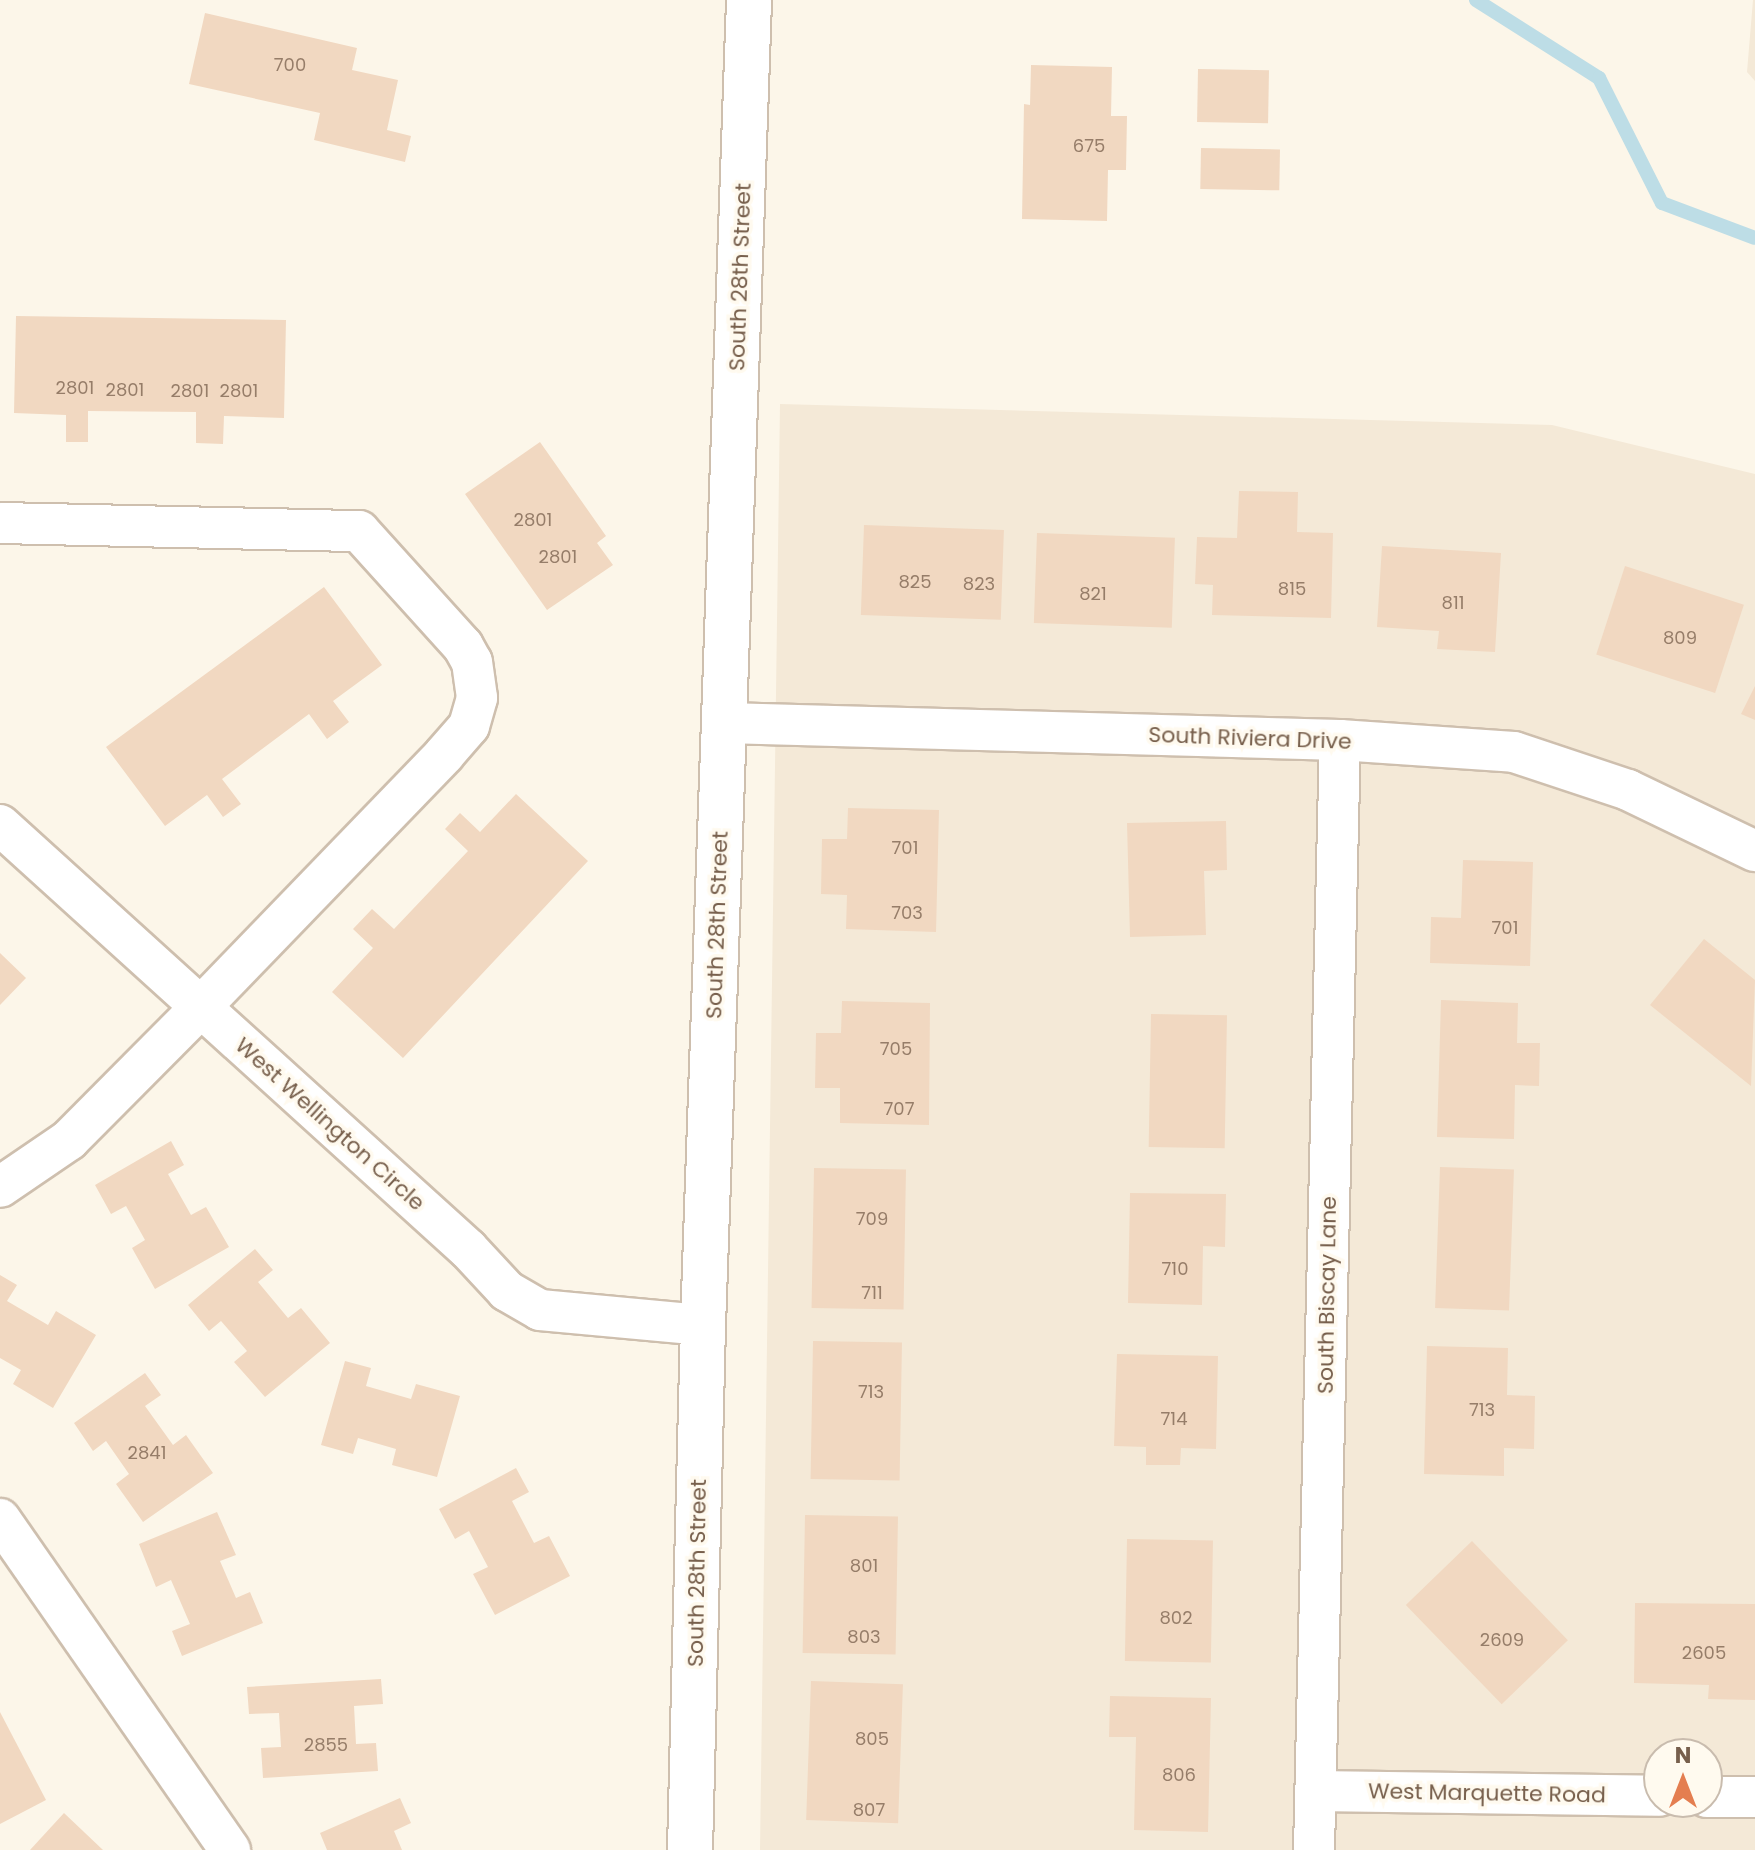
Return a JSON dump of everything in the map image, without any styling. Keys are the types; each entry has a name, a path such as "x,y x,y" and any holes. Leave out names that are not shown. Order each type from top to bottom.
{"street":[{"name":"South 28th Street","path":"690,1850 703,1325 749,0"},
{"path":"0,523 359,531 472,662 477,698 469,726 201,1007 69,1140 0,1187"},
{"name":"South Riviera Drive","path":"725,723 1340,740 1514,752 1628,790 1755,851"},
{"name":"South Biscay Lane","path":"1314,1850 1340,740"},
{"name":"West Wellington Circle","path":"0,825 468,1249 507,1291 540,1310 703,1325"},
{"path":"0,1519 230,1850"},
{"name":"West Marquette Road","path":"1315,1791 1643,1796"},
{"path":"1723,1797 1755,1797"}],"shaded area":[{"path":"1755,0 1755,81 1747,72"},
{"path":"780,404 1552,425 1755,474 1755,1850 760,1850"}],"building":[{"path":"205,13 357,48 352,70 398,80 387,130 411,136 405,162 314,140 320,113 189,84"},
{"path":"1031,65 1112,67 1111,116 1127,116 1126,170 1108,170 1107,221 1022,219 1024,104 1030,105"},
{"path":"1198,69 1269,70 1268,123 1197,122"},
{"path":"1201,148 1280,149 1279,190 1200,189"},
{"path":"16,316 286,320 284,418 224,416 223,444 196,443 196,412 88,411 88,442 66,442 66,415 14,413"},
{"path":"540,442 606,536 597,543 613,565 547,610 465,494"},
{"path":"1239,491 1298,492 1297,532 1333,533 1331,618 1212,615 1213,585 1195,584 1197,537 1237,538"},
{"path":"864,525 1004,530 1001,620 861,615"},
{"path":"1037,533 1175,538 1172,628 1034,623"},
{"path":"1382,546 1501,553 1495,652 1437,649 1439,631 1377,627"},
{"path":"1625,566 1744,605 1715,693 1596,654"},
{"path":"324,587 382,665 333,701 349,722 327,739 309,714 222,779 241,804 223,817 207,795 165,826 106,747"},
{"path":"1755,686 1755,720 1741,714"},
{"path":"516,794 588,861 403,1058 332,992 373,948 353,929 372,909 394,929 468,851 445,829 460,813 480,832"},
{"path":"848,808 939,810 936,932 846,929 847,895 821,894 822,839 847,839"},
{"path":"1226,821 1227,870 1204,871 1206,935 1130,937 1127,823"},
{"path":"1463,860 1533,862 1530,966 1430,963 1431,917 1461,918"},
{"path":"1704,939 1755,980 1751,1086 1650,1005"},
{"path":"0,953 26,978 0,1005"},
{"path":"1441,1000 1518,1003 1517,1043 1540,1043 1539,1086 1515,1085 1514,1139 1437,1137"},
{"path":"842,1001 930,1003 929,1125 840,1123 840,1088 815,1088 816,1033 841,1033"},
{"path":"1151,1014 1227,1015 1225,1148 1149,1147"},
{"path":"171,1141 184,1165 168,1174 191,1215 206,1207 229,1247 155,1289 132,1248 145,1240 126,1206 111,1214 95,1185"},
{"path":"1440,1167 1514,1170 1509,1310 1435,1308"},
{"path":"814,1168 906,1170 904,1310 812,1308"},
{"path":"1130,1193 1226,1194 1225,1247 1203,1246 1202,1305 1128,1303"},
{"path":"255,1249 273,1270 258,1282 288,1318 301,1308 330,1343 265,1397 234,1362 247,1351 221,1321 209,1331 188,1305"},
{"path":"0,1275 17,1285 7,1301 48,1325 56,1311 96,1335 53,1408 13,1384 21,1370 0,1358"},
{"path":"813,1341 902,1343 900,1481 811,1479"},
{"path":"1427,1346 1508,1348 1507,1395 1535,1396 1534,1449 1504,1448 1504,1476 1424,1474"},
{"path":"1117,1354 1218,1356 1216,1449 1181,1448 1180,1465 1146,1465 1146,1447 1114,1446"},
{"path":"345,1361 371,1368 366,1386 411,1399 416,1384 460,1396 437,1477 392,1465 396,1449 358,1438 353,1454 321,1445"},
{"path":"145,1373 161,1395 145,1406 173,1445 186,1435 213,1473 143,1522 116,1484 129,1474 106,1441 93,1451 74,1423"},
{"path":"516,1468 529,1492 512,1501 534,1543 549,1536 570,1576 495,1615 473,1574 488,1567 469,1531 455,1539 439,1509"},
{"path":"217,1512 236,1555 220,1561 236,1598 250,1592 263,1623 182,1656 172,1631 190,1624 171,1580 156,1587 139,1544"},
{"path":"805,1515 898,1517 896,1655 803,1653"},
{"path":"1127,1539 1213,1541 1211,1662 1125,1661"},
{"path":"1472,1541 1568,1640 1502,1704 1406,1605"},
{"path":"1635,1603 1755,1604 1755,1700 1708,1699 1709,1685 1634,1683"},
{"path":"381,1679 383,1704 354,1706 356,1744 376,1743 378,1771 263,1778 261,1748 281,1747 279,1713 249,1714 247,1687"},
{"path":"811,1681 903,1684 898,1823 806,1820"},
{"path":"1110,1696 1211,1698 1208,1832 1134,1830 1136,1737 1109,1737"},
{"path":"0,1712 46,1800 0,1824"},
{"path":"400,1798 411,1823 394,1831 402,1850 327,1850 320,1833"},
{"path":"64,1813 103,1850 30,1850"}],"waterway":[{"path":"1476,0 1599,78 1662,203 1755,238"}]}
